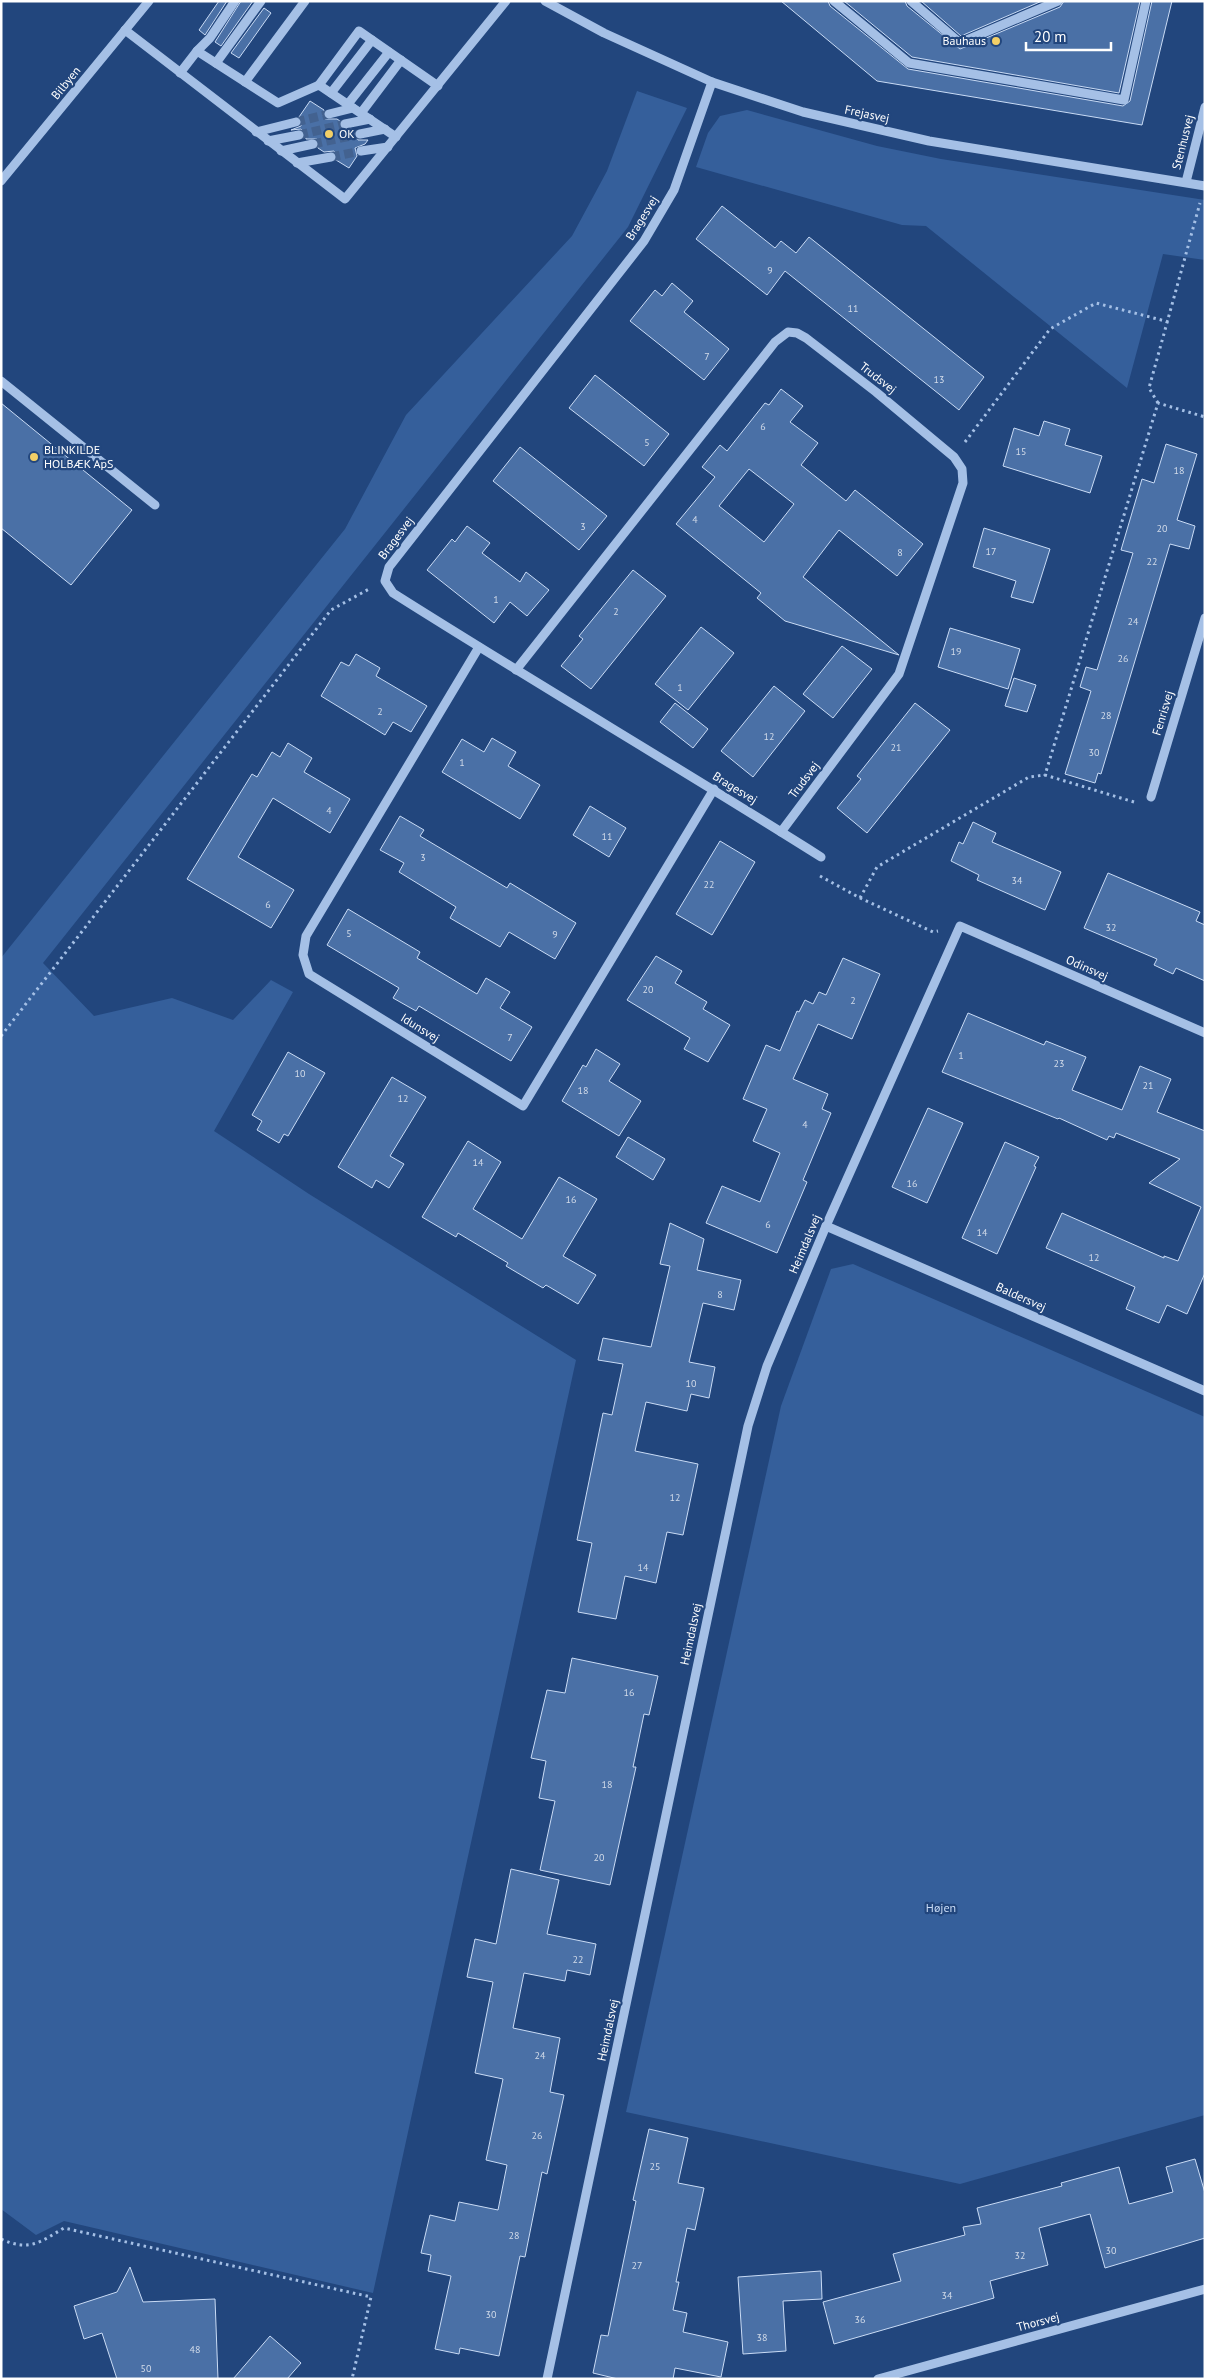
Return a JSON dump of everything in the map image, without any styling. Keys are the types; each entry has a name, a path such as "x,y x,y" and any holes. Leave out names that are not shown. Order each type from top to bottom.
{"street":[{"name":"Bilbyen","path":"1,181 149,1"},
{"path":"180,73 210,38 235,1"},
{"path":"216,63 261,1"},
{"path":"244,82 305,1"},
{"path":"126,30 345,199 506,1"},
{"name":"Frejasvej","path":"545,1 626,44 712,82 803,112 929,141 1205,186"},
{"path":"834,1 909,63 1124,100 1146,1"},
{"path":"911,1 960,43 1058,1"},
{"path":"197,51 278,103 319,85 359,31 438,86"},
{"path":"331,93 372,40"},
{"path":"354,108 389,52"},
{"path":"330,114 354,108 401,60"},
{"name":"Bragesvej","path":"712,82 674,190 644,241 388,567 385,581 393,593 516,670 714,789 821,857"},
{"path":"319,85 396,136"},
{"name":"Stenhusvej","path":"1186,182 1205,107"},
{"path":"345,124 370,119"},
{"path":"256,132 296,122"},
{"path":"360,134 385,129"},
{"path":"268,141 299,135"},
{"path":"281,151 314,144"},
{"path":"361,151 388,147"},
{"path":"297,163 331,157"},
{"name":"Trudsvej","path":"516,670 775,342 788,332 798,333 876,392 954,457 962,469 963,483 899,674 780,832"},
{"path":"1,381 155,505"},
{"name":"Fenrisvej","path":"1152,796 1202,638 1205,618"},
{"name":"Idunsvej","path":"479,647 306,936 303,955 310,974 523,1106 714,789"},
{"name":"Odinsvej","path":"960,926 1205,1033"},
{"name":"Heimdalsvej","path":"548,2379 748,1426 767,1366 826,1226 960,926"},
{"name":"Baldersvej","path":"826,1226 1205,1391"},
{"name":"Thorsvej","path":"878,2379 1205,2289"}],"path":[{"path":"1205,186 1169,322 1149,388 1158,403 1205,417"},
{"path":"954,457 1050,329 1096,303 1169,322"},
{"path":"1044,775 1158,403"},
{"path":"1,1036 331,610 385,581"},
{"path":"860,898 877,867 1029,777 1044,775 1135,802 1152,796"},
{"path":"821,857 819,875 860,898 933,932 960,926"},
{"path":"1,2239 11,2243 35,2245 64,2228 371,2297 352,2379"}],"green space":[{"path":"637,91 687,108 628,227 43,963 94,1016 172,998 233,1020 271,980 293,992 214,1131 309,1194 576,1360 373,2293 64,2221 36,2235 1,2209 1,958 345,529 406,415 572,236 607,171"},
{"path":"747,110 877,146 941,159 1205,200 1205,260 1163,254 1127,388 926,226 902,225 696,167 708,133 720,116"},
{"name":"Højen","path":"853,1264 1205,1417 1205,2115 960,2184 626,2112 781,1406 831,1269"}],"building":[{"path":"219,1 227,1 205,35 199,30"},
{"path":"241,1 253,1 221,46 215,42"},
{"path":"781,1 828,1 830,6 908,69 1123,106 1130,101 1152,1 1172,1 1142,125 877,81"},
{"path":"844,1 905,1 907,6 960,49 1060,7 1064,1 1140,1 1119,93 912,57"},
{"path":"921,1 1042,1 961,36"},
{"path":"264,8 271,13 239,58 231,53"},
{"name":"OK","path":"310,101 324,110 323,115 325,119 337,119 340,121 341,128 352,129 358,140 368,140 365,144 355,148 357,156 349,168 336,160 337,155 334,151 324,152 318,148 317,139 306,139 305,133 301,129 291,130 301,126 302,121 299,117"},
{"path":"722,206 775,248 781,241 796,253 809,237 984,377 959,410 785,271 767,295 696,239"},
{"path":"672,283 693,301 684,312 729,349 704,380 630,321 655,290 662,296"},
{"path":"595,375 669,434 644,466 569,408"},
{"path":"781,389 803,406 790,422 818,443 801,465 846,501 855,490 923,544 897,576 839,530 803,577 899,655 785,621 757,598 761,593 676,524 715,477 702,467 720,445 727,451 765,403 769,405","holes":["749,469 794,504 764,542 719,506"]},
{"name":"BLINKILDE HOLBÆK ApS","path":"1,403 132,510 71,585 1,528"},
{"path":"1044,421 1070,429 1065,445 1102,456 1090,493 1003,466 1014,428 1039,436"},
{"path":"1166,444 1197,454 1177,520 1195,526 1189,549 1170,544 1101,774 1098,773 1095,783 1065,774 1091,691 1080,687 1086,667 1097,670 1133,553 1121,550 1142,479 1154,483"},
{"path":"520,447 607,516 579,550 493,481"},
{"path":"467,526 490,543 482,553 520,582 526,572 549,590 527,616 510,602 494,623 427,570 452,539 455,542"},
{"path":"984,528 1050,549 1033,603 1011,597 1016,581 973,567"},
{"path":"633,570 666,596 591,689 561,666 583,639 579,636"},
{"path":"701,627 734,653 688,710 655,684"},
{"path":"950,628 1020,649 1008,689 938,667"},
{"path":"842,646 872,669 833,718 803,694"},
{"path":"356,654 380,668 376,676 427,706 411,732 393,722 385,735 321,696 341,662 349,666"},
{"path":"1014,678 1036,685 1027,712 1005,706"},
{"path":"774,686 805,711 753,777 721,751"},
{"path":"675,703 708,729 693,748 660,722"},
{"path":"915,703 950,730 867,833 837,808 861,779 857,776"},
{"path":"492,738 516,752 508,766 540,785 520,819 442,772 462,739 484,752"},
{"path":"288,743 312,758 304,772 350,799 330,833 273,798 238,857 294,890 271,928 187,879 252,774 257,777 272,752 280,757"},
{"path":"590,806 626,828 609,857 573,835"},
{"path":"400,816 424,830 420,836 507,888 510,883 576,923 555,959 509,932 500,947 450,918 456,907 399,872 404,863 380,850"},
{"path":"973,822 996,833 992,842 1061,872 1045,910 977,880 979,875 951,861 959,842 963,844"},
{"path":"720,841 755,862 712,935 676,914"},
{"path":"1108,873 1200,912 1196,921 1205,925 1205,981 1176,968 1173,974 1154,965 1157,959 1084,928"},
{"path":"348,909 420,952 417,958 477,994 486,978 510,992 500,1008 532,1027 511,1061 419,1006 416,1011 393,998 399,988 327,945"},
{"path":"656,956 682,971 675,983 707,1002 703,1009 730,1025 708,1062 684,1049 690,1038 627,1000"},
{"path":"843,958 880,974 852,1039 818,1024 793,1079 828,1094 822,1109 831,1113 803,1180 807,1182 777,1253 706,1223 722,1186 760,1202 780,1153 753,1141 767,1109 743,1099 766,1045 780,1051 797,1011 799,1012 805,1000 813,1004 819,992 826,995"},
{"path":"968,1013 1044,1045 1046,1041 1086,1057 1072,1090 1122,1110 1140,1066 1171,1079 1157,1112 1205,1131 1205,1273 1187,1314 1167,1305 1159,1323 1126,1309 1135,1287 1046,1248 1062,1213 1164,1258 1164,1256 1178,1261 1201,1207 1149,1183 1180,1159 1116,1133 1114,1138 1109,1136 1107,1140 1059,1118 942,1072"},
{"path":"596,1049 620,1064 609,1081 641,1101 619,1136 562,1101 583,1065 586,1067"},
{"path":"288,1052 325,1073 288,1136 284,1134 279,1143 257,1130 262,1121 252,1115"},
{"path":"392,1077 426,1097 390,1156 404,1164 389,1188 376,1180 372,1188 338,1167"},
{"path":"928,1108 963,1123 927,1203 892,1187"},
{"path":"628,1137 665,1159 653,1180 616,1157"},
{"path":"468,1141 501,1162 473,1209 522,1239 559,1177 597,1199 563,1256 596,1275 578,1304 546,1285 543,1288 506,1266 508,1263 458,1233 456,1237 422,1217"},
{"path":"1005,1142 1039,1157 997,1254 962,1238"},
{"path":"670,1223 704,1239 697,1270 741,1280 734,1310 703,1303 689,1362 715,1367 709,1398 691,1394 687,1411 646,1402 635,1451 698,1464 683,1535 667,1532 656,1583 625,1576 616,1619 578,1612 592,1543 577,1540 603,1413 612,1415 623,1364 598,1360 603,1338 651,1347 670,1266 660,1264"},
{"path":"572,1658 658,1676 649,1715 644,1714 633,1767 636,1767 610,1885 540,1870 555,1801 539,1798 546,1761 531,1758 547,1690 565,1693"},
{"path":"511,1869 559,1880 547,1934 596,1944 590,1975 567,1970 565,1981 524,1973 513,2028 560,2038 550,2092 564,2095 547,2174 542,2172 525,2257 520,2256 499,2356 460,2348 459,2354 435,2349 451,2276 428,2271 431,2255 421,2253 430,2215 455,2221 459,2202 498,2210 507,2165 486,2160 503,2079 475,2073 493,1982 467,1977 475,1939 496,1944"},
{"path":"649,2129 688,2138 678,2183 704,2188 695,2230 687,2228 676,2282 679,2282 673,2310 687,2313 683,2332 728,2342 721,2377 675,2368 673,2379 618,2379 593,2373 601,2335 608,2336 636,2201 633,2200"},
{"path":"1195,2159 1205,2193 1205,2238 1105,2268 1090,2214 1039,2228 1048,2265 990,2281 994,2298 834,2344 823,2302 901,2281 893,2254 965,2235 963,2227 981,2224 977,2208 1062,2186 1061,2183 1119,2167 1129,2204 1173,2192 1166,2167"},
{"path":"130,2267 143,2302 215,2299 218,2379 117,2379 102,2333 84,2339 74,2306 117,2292"},
{"path":"821,2271 822,2299 783,2301 786,2351 743,2354 738,2277"},
{"path":"270,2336 301,2363 287,2379 233,2379"}],"tunnel":[{"path":"296,122 329,114"},
{"path":"299,135 345,124"},
{"path":"313,144 360,134"},
{"path":"331,157 361,151"}],"place":[{"name":"Bauhaus","path":"996,41"},
{"name":"OK","path":"329,134"},
{"name":"BLINKILDE HOLBÆK ApS","path":"34,457"}]}
